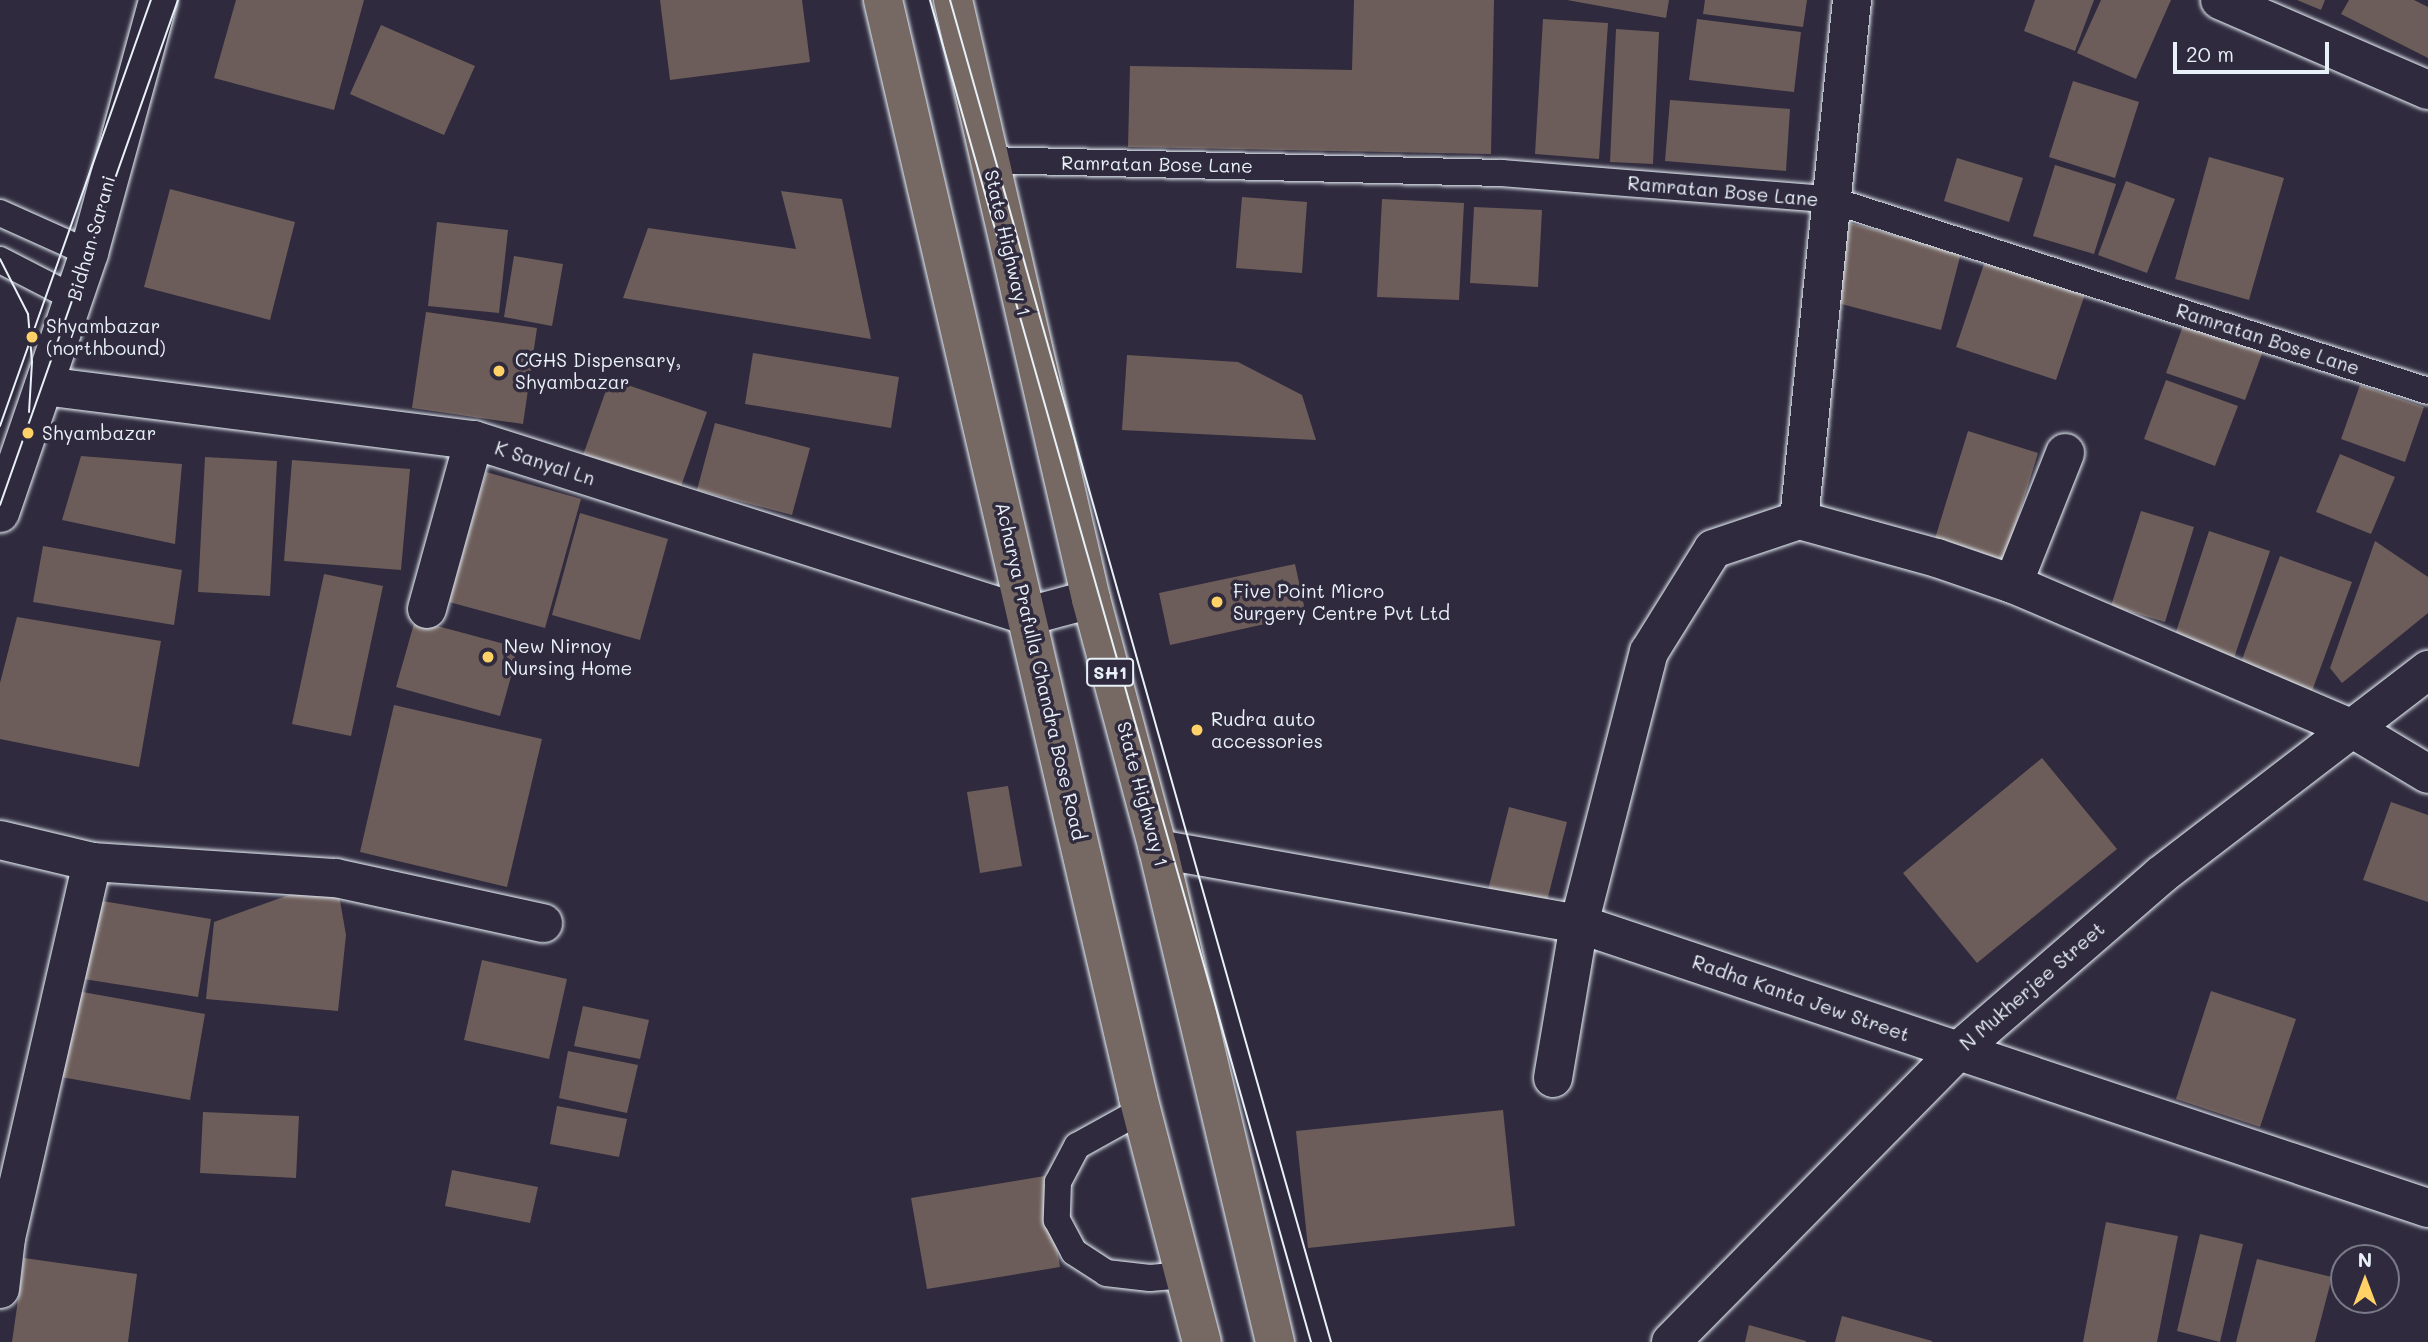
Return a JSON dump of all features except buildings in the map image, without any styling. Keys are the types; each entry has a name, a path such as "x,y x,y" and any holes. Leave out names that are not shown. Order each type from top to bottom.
{"main road":[{"name":"Acharya Prafulla Chandra Bose Road","path":"883,0 1142,1110 1202,1342"},
{"name":"State Highway 1","path":"953,0 1091,599 1158,849 1275,1342"}],"street":[{"name":"Bidhan Sarani","path":"0,513 89,253 158,0"},
{"path":"1799,520 1828,199 1852,0"},
{"path":"2220,0 2428,90"},
{"name":"K Sanyal Ln","path":"44,386 474,440 1028,616"},
{"path":"427,609 474,440"},
{"path":"2013,584 2065,453"},
{"path":"1553,1078 1579,924 1649,652 1713,549 1799,520 1937,558 2013,584 2353,729 2428,774"},
{"path":"1028,616 1091,599"},
{"name":"N Mukherjee Street","path":"1671,1342 1958,1051 2161,874 2428,670"},
{"path":"0,840 92,862 336,878 543,923"},
{"name":"Radha Kanta Jew Street","path":"1158,849 1579,924 2428,1208"},
{"path":"0,1289 6,1238 92,862"}],"lane":[{"name":"Ramratan Bose Lane","path":"988,160 1502,173 1828,199 2428,390"},
{"path":"0,213 89,253"},
{"path":"0,260 74,298"},
{"path":"1142,1110 1077,1146 1058,1182 1057,1220 1074,1252 1106,1273 1150,1278 1185,1275"}],"tram line":[{"path":"0,426 151,0"},
{"path":"0,505 178,0"},
{"path":"930,0 1311,1342"},
{"path":"950,0 1331,1342"},
{"path":"0,259 28,314 32,362 29,412"}],"place":[{"name":"Shyambazar (northbound)","path":"32,337"},
{"name":"CGHS Dispensary, Shyambazar","path":"499,371"},
{"name":"Shyambazar","path":"28,433"},
{"name":"Five Point Micro Surgery Centre Pvt Ltd","path":"1217,602"},
{"name":"New Nirnoy Nursing Home","path":"488,657"},
{"name":"Rudra auto accessories","path":"1197,730"}]}
